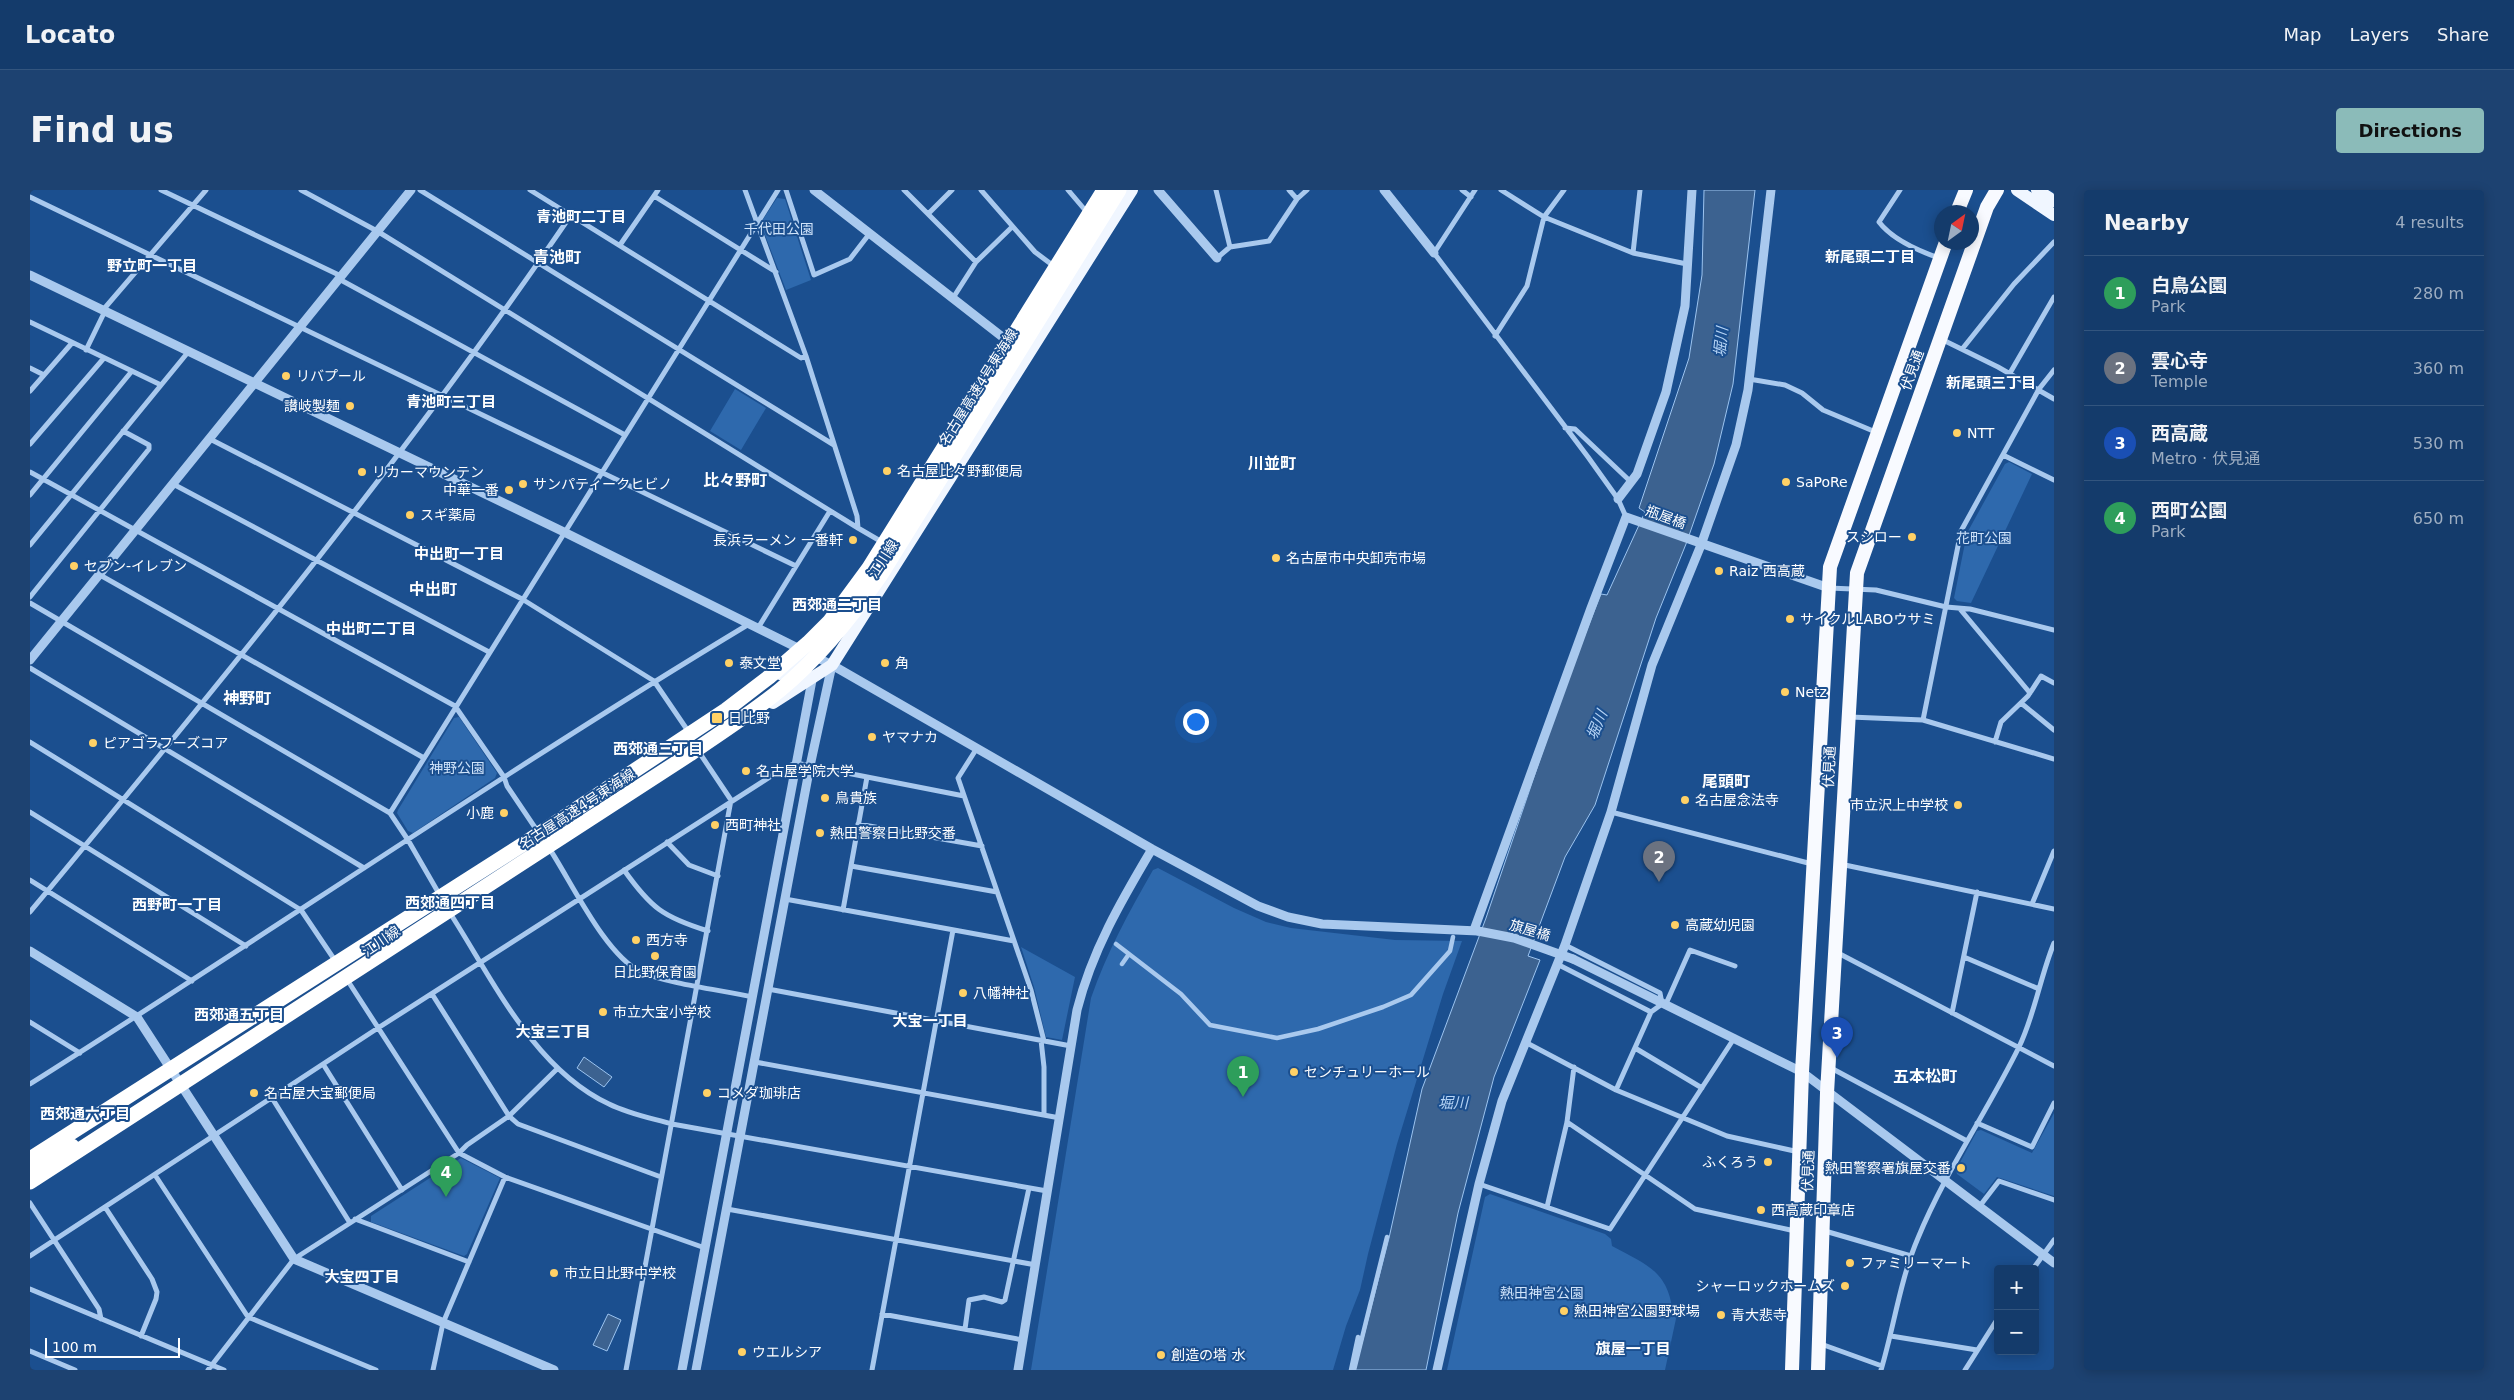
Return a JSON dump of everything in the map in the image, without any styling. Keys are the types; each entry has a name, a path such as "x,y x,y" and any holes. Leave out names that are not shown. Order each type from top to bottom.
{"highway":[{"name":"名古屋高速4号東海線","path":"30,1159 483,869 726,710 788,662 830,621 869,568 1104,190"},
{"name":"名古屋高速4号東海線","path":"30,1182 690,754 755,709 800,673 841,630 880,576 1119,190"},
{"path":"1960,205 1966,190"},
{"name":"伏見通","path":"1818,1370 1827,1092 1856,574 1987,207 1997,190"},
{"name":"伏見通","path":"1792,1370 1802,1072 1830,567 1943,250"},
{"path":"30,1166 89,1127 116,1116 321,985 478,881 483,869"},
{"path":"30,1172 94,1133 108,1133"}],"main road":[{"name":"江川線","path":"30,1151 168,1063 336,963 438,892 538,833 688,731 811,655 884,544 1005,339 1097,190"},
{"name":"江川線","path":"30,1189 183,1090 345,977 450,913 548,846 699,752 832,665 1132,190"},
{"path":"2017,190 2054,215"},
{"path":"2038,190 2054,201"}],"street":[{"path":"161,190 340,277 625,435"},
{"path":"86,350 104,311 206,190"},
{"path":"302,190 378,231 884,544"},
{"path":"30,660 411,190"},
{"path":"420,190 834,445"},
{"path":"530,190 801,358 806,356"},
{"path":"620,245 658,190"},
{"path":"745,190 806,356 857,516 858,528"},
{"path":"390,813 778,190"},
{"path":"786,190 814,275 850,259 870,233"},
{"path":"814,190 1005,339"},
{"path":"904,190 976,262"},
{"path":"928,214 952,190"},
{"path":"981,190 1035,252 1051,264"},
{"path":"1068,190 1085,210"},
{"path":"1158,190 1217,258 1230,247 1269,241 1297,199 1308,190"},
{"path":"1216,190 1230,247"},
{"path":"1290,190 1297,199"},
{"path":"1384,190 1434,253 1618,499 1627,518 1587,617 1476,931"},
{"path":"1462,190 1470,197"},
{"path":"1434,253 1475,190"},
{"path":"1501,190 1544,217 1634,253 1687,264"},
{"path":"1495,336 1527,286 1544,217 1564,190"},
{"path":"1634,253 1640,190"},
{"path":"1618,499 1637,474 1666,392 1685,306 1692,190"},
{"path":"1437,1370 1479,1184 1502,1101 1565,945 1611,812 1652,665 1736,445 1749,379 1771,190"},
{"path":"1900,190 1879,222 1884,228 1923,252 1940,259"},
{"path":"654,196 776,272"},
{"path":"30,197 796,566"},
{"path":"30,912 124,800 399,453 506,311 571,215"},
{"path":"953,298 976,262 1012,226"},
{"path":"1963,348 2014,284 2054,242"},
{"name":"旗屋橋","path":"30,275 564,532 832,665 1233,894 1288,917 1352,926 1476,931 1514,938 1573,959 1733,1040 1802,1072 1944,1182 2054,1263"},
{"path":"2010,373 2054,297"},
{"path":"30,322 161,385"},
{"path":"1940,339 1963,348 2054,399"},
{"path":"30,391 72,343"},
{"path":"30,546 189,351"},
{"path":"30,444 104,358"},
{"path":"30,368 44,375"},
{"path":"1922,720 1961,531 2039,389 2054,370"},
{"path":"30,495 132,371"},
{"path":"1749,379 1784,385 1802,393 1823,410 1878,433"},
{"path":"1565,428 1575,429 1632,482"},
{"path":"30,597 149,449 149,445 124,431"},
{"path":"210,439 522,599 654,681 688,731"},
{"path":"2003,455 2054,480"},
{"path":"30,472 455,706 504,777 507,786 538,833"},
{"path":"173,484 489,652"},
{"path":"30,1084 137,1017 654,681 754,626 796,566 830,511"},
{"name":"瓶屋橋","path":"1627,518 1829,588"},
{"path":"100,575 424,758"},
{"path":"1829,588 1876,590 2054,630"},
{"path":"30,603 390,813 438,892"},
{"path":"1960,608 2030,693"},
{"path":"682,1370 813,676 811,655"},
{"path":"696,1370 810,766 832,665"},
{"path":"30,668 364,868"},
{"path":"1995,742 2001,722 2030,693 2041,676 2054,683"},
{"path":"2021,703 2054,730"},
{"path":"1848,717 1922,720 2054,759"},
{"path":"30,742 301,910 336,963"},
{"path":"977,748 958,778 1031,990 1042,1040 1044,1115"},
{"path":"626,1370 731,800 699,752"},
{"path":"30,1256 378,1028 731,800 738,799 784,768 796,763 964,796"},
{"path":"843,910 867,777"},
{"path":"30,812 246,946"},
{"path":"1611,812 1813,864"},
{"path":"858,824 982,846"},
{"path":"667,842 689,865 718,876"},
{"path":"548,846 616,951 632,966 648,974 752,997"},
{"path":"1018,1370 1082,988 1094,956 1115,911 1152,849"},
{"path":"2032,904 2054,851"},
{"path":"1840,864 2054,909"},
{"path":"851,866 997,892"},
{"path":"624,870 642,896 659,911 675,921 708,931"},
{"path":"30,880 192,981"},
{"path":"1952,1013 1978,892"},
{"path":"785,899 1014,941"},
{"path":"450,913 527,1035 558,1069 580,1087 608,1104 672,1124 1047,1191"},
{"path":"872,1370 895,1240 938,1021 953,930"},
{"path":"1116,944 1181,994 1210,1025 1277,1038 1318,1029 1383,1007 1411,995 1450,951 1453,937"},
{"path":"1819,1343 1881,1368 1911,1256 1944,1182 2018,1048 2032,1017 2054,943"},
{"path":"1565,945 1660,993 1663,1005"},
{"path":"30,950 137,1017 294,1259 554,1370"},
{"path":"1616,1090 1651,1012 1663,1005 1690,950 1735,966"},
{"path":"1835,951 2054,1066"},
{"path":"1122,964 1129,954"},
{"path":"1964,957 2039,990"},
{"path":"1557,964 1651,1012"},
{"path":"345,977 459,1153 505,1177 705,1248"},
{"path":"768,989 1071,1046"},
{"path":"432,994 509,1116 526,1129 661,1177"},
{"path":"30,1022 80,1053"},
{"path":"1479,1184 1610,1229 1733,1040"},
{"path":"1525,1042 1616,1090 1727,1136 1800,1152"},
{"path":"1635,1048 1702,1088"},
{"path":"754,1062 1060,1118"},
{"path":"323,1064 402,1190"},
{"path":"1829,1066 1967,1141"},
{"path":"1547,1207 1567,1122 1574,1068"},
{"path":"209,1367 294,1259 459,1153 467,1144 509,1116 558,1069"},
{"path":"272,1098 353,1221 469,1262"},
{"path":"1977,1123 2032,1147 2054,1103"},
{"path":"1567,1122 1695,1209 1798,1232"},
{"path":"155,1174 248,1317 376,1370"},
{"path":"433,1370 443,1323 505,1177"},
{"path":"1979,1208 1999,1181 2054,1200"},
{"path":"965,1329 969,1300 984,1297 1002,1302 1005,1300 1028,1188"},
{"path":"30,1203 99,1309 101,1319"},
{"path":"105,1207 152,1279 157,1292 141,1336"},
{"path":"727,1209 1036,1265"},
{"path":"1823,1230 1911,1256"},
{"path":"1354,1370 1387,1237"},
{"path":"2036,1265 2054,1240"},
{"path":"30,1289 209,1367 224,1370"},
{"path":"882,1314 1023,1340"},
{"path":"1965,1370 1994,1324"},
{"path":"1891,1336 1977,1350"},
{"path":"1350,1370 1358,1338"},
{"path":"30,1351 75,1370"}],"green space":[{"name":"千代田公園","path":"777,198 785,199 811,280 786,290 762,227 762,221"},
{"path":"735,389 766,408 741,450 710,431"},
{"name":"花町公園","path":"2009,462 2032,474 1971,603 1957,601 1954,598 1967,533 2005,464"},
{"name":"神野公園","path":"459,717 497,773 495,778 413,833 408,831 397,813 398,810 454,718"},
{"path":"1158,868 1234,908 1266,922 1291,928 1395,940 1462,941 1443,994 1397,1144 1360,1290 1346,1326 1333,1370 1031,1370 1091,998 1111,948 1153,870"},
{"path":"1021,947 1075,977 1062,1040 1046,1037 1034,987"},
{"path":"2054,1113 2054,1196 1997,1177 1984,1194 1957,1174 1956,1170 1977,1131 1981,1130 2032,1153"},
{"path":"461,1158 500,1178 467,1254 464,1256 371,1222 371,1216"},
{"name":"熱田神宮公園","path":"1490,1194 1605,1234 1611,1239 1612,1246 1654,1271 1667,1288 1673,1315 1677,1314 1665,1370 1447,1370 1485,1197"}],"water":[{"name":"堀川","path":"1704,190 1755,190 1733,384 1714,464 1686,544 1656,618 1595,805 1565,857 1528,956 1540,960 1494,1077 1458,1213 1426,1370 1355,1370 1389,1238 1422,1089 1486,918 1566,683 1601,594 1607,595 1645,512 1639,508 1689,358 1702,275"},
{"path":"584,1057 612,1077 604,1087 577,1068"},
{"path":"608,1314 621,1320 607,1351 593,1345"}],"place":[{"name":"リバプール","path":"286,376"},
{"name":"讃岐製麺","path":"350,406"},
{"name":"NTT","path":"1957,433"},
{"name":"名古屋比々野郵便局","path":"887,471"},
{"name":"リカーマウンテン","path":"362,472"},
{"name":"SaPoRe","path":"1786,482"},
{"name":"サンパティークヒビノ","path":"523,484"},
{"name":"中華一番","path":"509,490"},
{"name":"スギ薬局","path":"410,515"},
{"name":"スシロー","path":"1912,537"},
{"name":"長浜ラーメン 一番軒","path":"853,540"},
{"name":"名古屋市中央卸売市場","path":"1276,558"},
{"name":"セブン-イレブン","path":"74,566"},
{"name":"Raiz 西高蔵","path":"1719,571"},
{"name":"サイクルLABOウサミ","path":"1790,619"},
{"name":"泰文堂","path":"729,663"},
{"name":"角","path":"885,663"},
{"name":"Netz","path":"1785,692"},
{"name":"日比野","path":"717,718"},
{"name":"ヤマナカ","path":"872,737"},
{"name":"ピアゴラフーズコア","path":"93,743"},
{"name":"名古屋学院大学","path":"746,771"},
{"name":"鳥貴族","path":"825,798"},
{"name":"名古屋念法寺","path":"1685,800"},
{"name":"市立沢上中学校","path":"1958,805"},
{"name":"小鹿","path":"504,813"},
{"name":"西町神社","path":"715,825"},
{"name":"熱田警察日比野交番","path":"820,833"},
{"name":"雲心寺","path":"1659,882"},
{"name":"高蔵幼児園","path":"1675,925"},
{"name":"西方寺","path":"636,940"},
{"name":"日比野保育園","path":"655,956"},
{"name":"八幡神社","path":"963,993"},
{"name":"市立大宝小学校","path":"603,1012"},
{"name":"西高蔵","path":"1837,1058"},
{"name":"センチュリーホール","path":"1294,1072"},
{"name":"名古屋大宝郵便局","path":"254,1093"},
{"name":"コメダ珈琲店","path":"707,1093"},
{"name":"白鳥公園","path":"1243,1097"},
{"name":"ふくろう","path":"1768,1162"},
{"name":"熱田警察署旗屋交番","path":"1961,1168"},
{"name":"西町公園","path":"446,1197"},
{"name":"西高蔵印章店","path":"1761,1210"},
{"name":"ファミリーマート","path":"1850,1263"},
{"name":"市立日比野中学校","path":"554,1273"},
{"name":"シャーロックホームズ","path":"1845,1286"},
{"name":"熱田神宮公園野球場","path":"1564,1311"},
{"name":"青大悲寺","path":"1721,1315"},
{"name":"ウエルシア","path":"742,1352"},
{"name":"創造の塔 水","path":"1161,1355"}],"district":[{"name":"青池町二丁目","path":"581,217"},
{"name":"青池町","path":"557,257"},
{"name":"新尾頭二丁目","path":"1870,257"},
{"name":"野立町一丁目","path":"152,266"},
{"name":"新尾頭三丁目","path":"1991,383"},
{"name":"青池町三丁目","path":"451,402"},
{"name":"川並町","path":"1272,463"},
{"name":"比々野町","path":"735,480"},
{"name":"中出町一丁目","path":"459,554"},
{"name":"中出町","path":"433,589"},
{"name":"西郊通二丁目","path":"837,605"},
{"name":"中出町二丁目","path":"371,629"},
{"name":"神野町","path":"247,698"},
{"name":"西郊通三丁目","path":"658,749"},
{"name":"尾頭町","path":"1726,781"},
{"name":"西郊通四丁目","path":"450,903"},
{"name":"西野町一丁目","path":"177,905"},
{"name":"西郊通五丁目","path":"239,1015"},
{"name":"大宝一丁目","path":"930,1021"},
{"name":"大宝三丁目","path":"553,1032"},
{"name":"五本松町","path":"1925,1076"},
{"name":"西郊通六丁目","path":"85,1114"},
{"name":"大宝四丁目","path":"362,1277"},
{"name":"旗屋一丁目","path":"1633,1349"}]}
